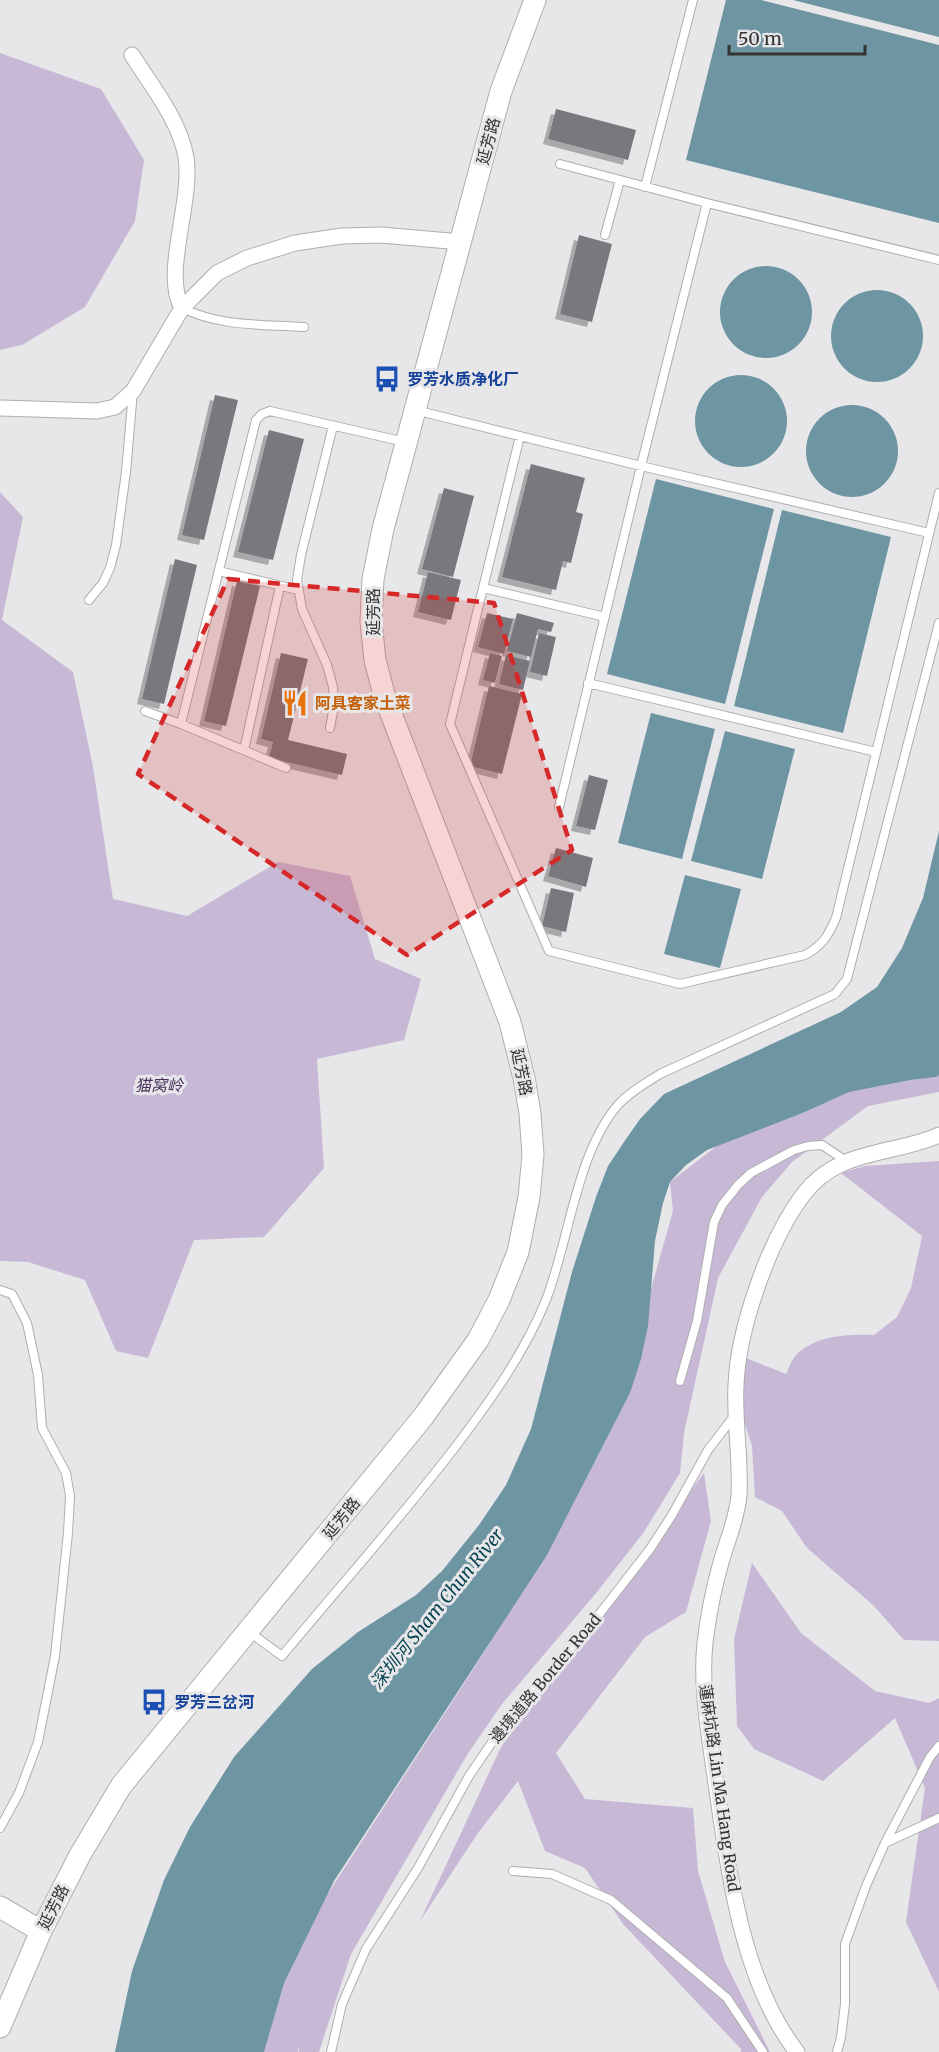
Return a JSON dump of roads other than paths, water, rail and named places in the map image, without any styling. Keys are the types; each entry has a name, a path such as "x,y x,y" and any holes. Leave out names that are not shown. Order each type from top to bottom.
{"main road":[{"name":"延芳路","path":"0,2027 40,1931 80,1855 121,1786 423,1417 478,1340 499,1300 518,1252 530,1197 533,1155 530,1113 524,1078 510,1022 384,698 375,660 371,622 374,579 383,529 405,442 501,91 535,0"},
{"path":"0,1907 40,1931"}],"street":[{"path":"132,55 165,103 185,156 186,198 175,268 175,286 182,308"},
{"path":"0,408 97,411 115,407 133,391 182,308 217,273 247,258 295,243 342,236 381,235 461,242"},
{"name":"蓮麻坑路 Lin Ma Hang Road","path":"923,1142 939,1135"},
{"name":"蓮麻坑路 Lin Ma Hang Road","path":"797,2052 777,2021 761,1987 744,1937 730,1876 707,1708 705,1643 720,1566 739,1498 736,1384 740,1352 762,1275 785,1225 803,1195 819,1178 846,1161 873,1152 923,1142 939,1142"}],"lane":[{"path":"645,187 693,0"},
{"path":"560,164 939,260"},
{"path":"605,235 620,180"},
{"path":"559,807 707,203"},
{"path":"182,308 218,321 304,327"},
{"path":"89,600 103,583 116,545 126,472 133,391"},
{"path":"414,410 929,533"},
{"path":"181,724 256,420 262,414 270,411 405,442"},
{"path":"330,728 334,706 330,676 302,609 297,579 333,426"},
{"path":"520,436 450,724 549,951 680,984 787,961 818,948 828,935 836,918 939,493"},
{"path":"219,571 298,590"},
{"path":"244,750 280,586"},
{"path":"483,588 605,617"},
{"path":"248,1630 282,1656 429,1481 515,1364 541,1311 558,1266 591,1148 604,1122 618,1104 660,1074 835,994 847,979 939,623"},
{"path":"588,683 876,752"},
{"path":"145,711 286,768"},
{"path":"680,1381 697,1321 714,1222 722,1205 751,1173 794,1150 822,1145 846,1161"},
{"path":"0,1290 12,1294 27,1323 38,1375 42,1428 66,1473 70,1496 55,1656 38,1742 19,1793 0,1828"},
{"name":"邊境道路 Border Road","path":"330,2052 346,1993 366,1949 418,1868 460,1791 490,1743 519,1706 594,1621 650,1549 708,1450 736,1415"},
{"path":"837,2052 844,2004 845,1944 866,1886 885,1843 930,1757 939,1746"},
{"path":"885,1843 939,1818"},
{"path":"513,1871 552,1874 611,1900 727,1998 763,2052"}],"water":[{"path":"726,0 761,0 939,45 939,223 686,160"},
{"path":"793,0 939,0 939,37"},
{"path":"766,266 784,269 799,279 809,294 812,312 809,330 799,345 784,355 766,358 748,355 733,345 723,330 720,312 723,294 733,279 748,269"},
{"path":"877,290 895,293 910,303 920,318 923,336 920,354 910,369 895,379 877,382 859,379 844,369 834,354 831,336 834,318 844,303 859,293"},
{"path":"741,375 759,378 774,388 784,403 787,421 784,439 774,454 759,464 741,467 723,464 708,454 698,439 695,421 698,403 708,388 723,378"},
{"path":"852,405 870,408 885,418 895,433 898,451 895,469 885,484 870,494 852,497 834,494 819,484 809,469 806,451 809,433 819,418 834,408"},
{"path":"656,479 774,509 725,704 607,674"},
{"path":"782,510 891,537 843,733 734,706"},
{"path":"651,713 715,729 682,859 618,843"},
{"path":"725,731 795,749 762,879 691,861"},
{"name":"深圳河 Sham Chun River","path":"939,831 939,1075 849,1092 805,1112 707,1150 686,1165 670,1182 655,1241 648,1326 641,1359 630,1393 547,1555 334,1881 284,1983 264,2052 115,2052 132,1971 164,1880 190,1827 234,1757 312,1669 358,1632 416,1595 442,1571 479,1525 506,1485 531,1429 572,1272 596,1197 608,1166 624,1142 640,1119 664,1094 841,1012 877,987 902,948 923,898"},
{"path":"685,875 741,889 720,968 664,954"}],"place":[{"name":"罗芳水质净化厂","path":"387,379"},
{"name":"阿具客家土菜","path":"295,703"},
{"name":"罗芳三岔河","path":"154,1702"}],"park label":[{"name":"猫窝岭","path":"159,1085"}]}
